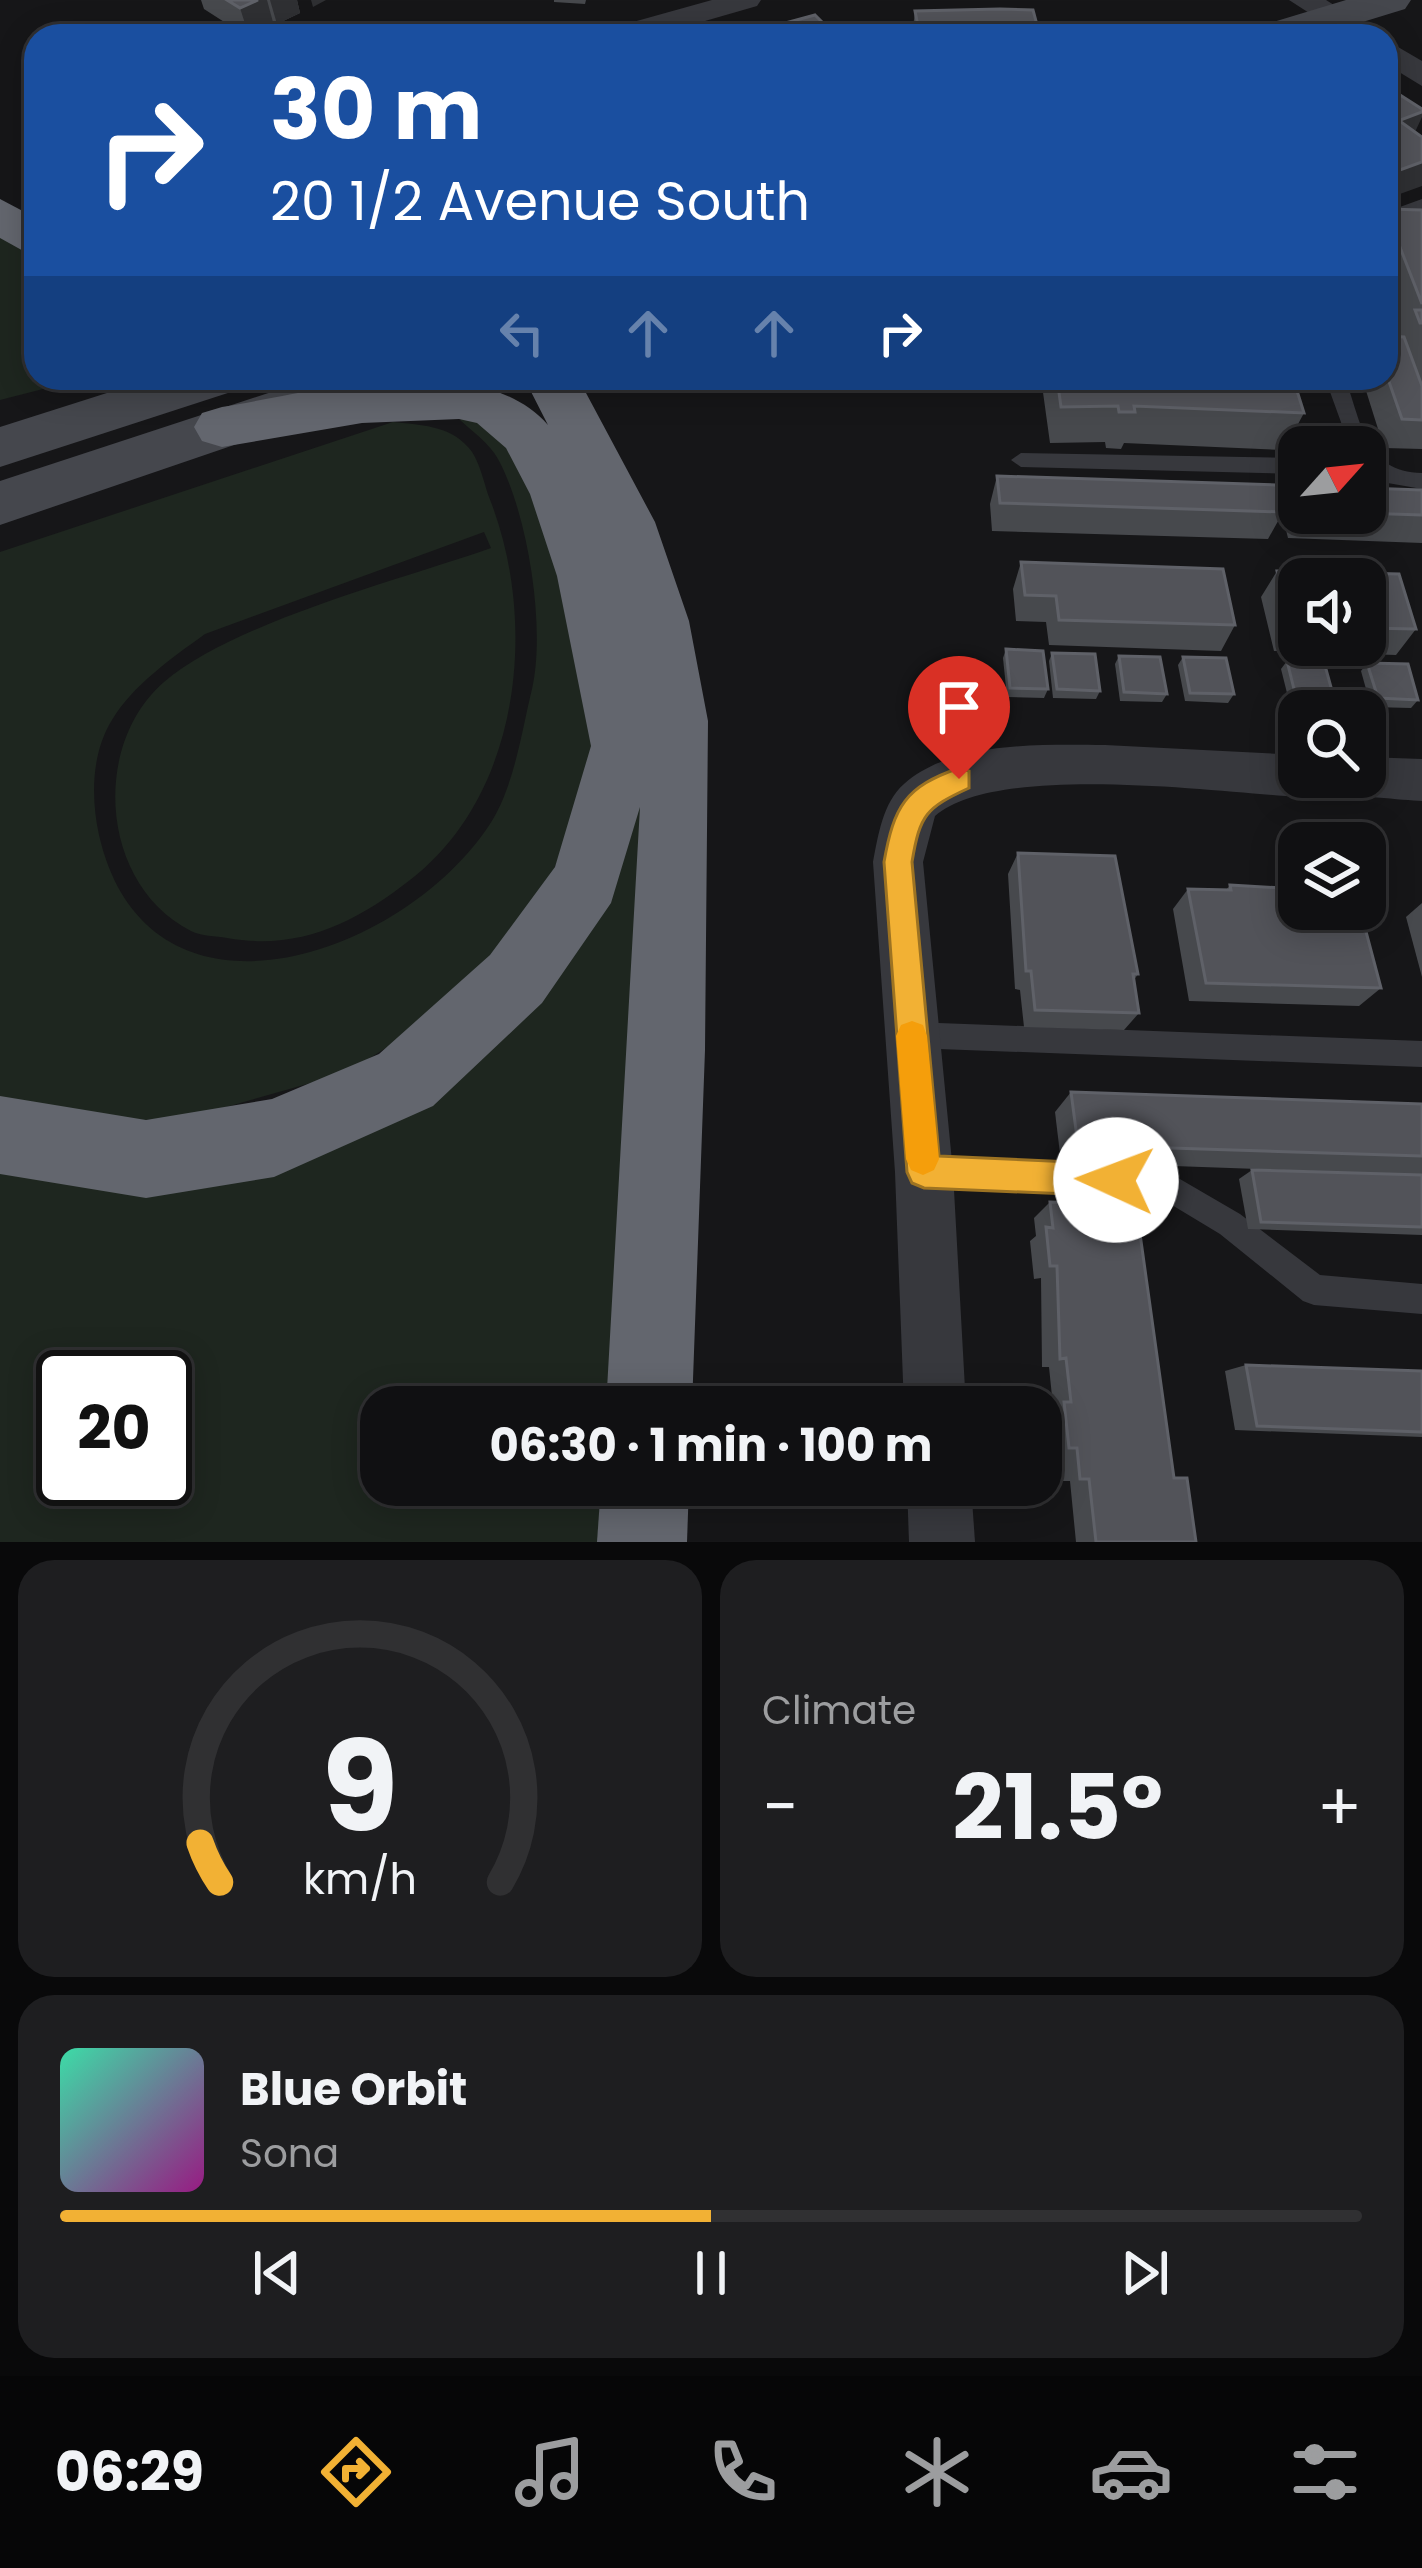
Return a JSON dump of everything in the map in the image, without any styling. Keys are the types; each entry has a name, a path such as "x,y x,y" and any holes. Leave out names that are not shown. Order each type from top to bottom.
{"highway":[{"path":"0,214 24,233"},
{"path":"557,390 626,522 658,621 676,721 668,1050 650,1386"},
{"path":"0,1135 146,1159 274,1138 406,1080 516,979 586,881 624,746 587,576 559,494 526,435 494,408 459,400 218,403"},
{"path":"642,1542 644,1506"}],"main road":[{"path":"1336,17 1390,0"},
{"path":"0,447 299,390"},
{"path":"0,503 218,403"}],"street":[{"path":"662,24 746,0"},
{"path":"1398,56 1422,76"},
{"path":"934,1386 924,1172 898,862 904,826 921,797 992,770 1278,775"},
{"path":"1386,779 1422,780"},
{"path":"940,1506 942,1542"}],"lane":[{"path":"1340,390 1353,426"},
{"path":"1021,460 1278,466"},
{"path":"1386,474 1398,481 1422,481"},
{"path":"912,1035 1422,1054"},
{"path":"924,1172 1162,1182 1230,1224 1314,1290 1422,1299"}],"shaded area":[{"path":"0,229 24,249 24,390 39,390 0,400"},
{"path":"467,413 507,436 558,532 598,722 591,773 541,903 424,1024 346,1073 191,1117 113,1122 0,1101 0,552 393,422 443,430 468,447 481,471 505,546 515,651 510,703 497,754 476,802 447,844 410,880 347,921 302,937 253,941 195,933 161,910 138,882 123,849 116,776 140,709 164,682 194,660 274,622 491,548 484,532 205,634 130,695 100,747 94,791 99,835 126,900 168,940 220,959 278,959 338,943 396,913 448,874 497,812 520,742 536,664 532,572 509,482 495,453 460,420"},
{"path":"636,795 656,798 623,1386 360,1386 360,1506 616,1506 613,1542 0,1542 0,1163 332,1138"}],"building":[{"path":"227,0 258,0 240,8"},
{"path":"1033,10 1037,24 918,24 915,11"},
{"path":"815,15 824,24 782,24"},
{"path":"1398,94 1422,109 1398,121"},
{"path":"1398,123 1422,137 1422,162 1398,171"},
{"path":"1398,209 1422,210 1422,304 1398,242"},
{"path":"1398,337 1404,337 1422,386 1422,420 1402,419 1392,390 1398,390"},
{"path":"1059,390 1297,390 1304,413 1134,406 1135,412 1119,412 1118,406 1061,407"},
{"path":"997,476 1276,485 1278,493 1278,512 1000,503"},
{"path":"1386,489 1422,490 1422,515 1386,514"},
{"path":"1021,562 1223,569 1235,625 1059,620 1056,596 1025,595"},
{"path":"1386,574 1399,574 1416,629 1386,628"},
{"path":"1006,649 1043,651 1048,689 1010,688"},
{"path":"1052,653 1095,654 1100,691 1057,689"},
{"path":"1119,656 1160,657 1167,694 1124,692"},
{"path":"1183,657 1226,658 1234,694 1190,693"},
{"path":"1408,664 1418,700 1386,698 1386,690 1375,690 1368,666"},
{"path":"1288,666 1325,666 1332,690 1294,690"},
{"path":"1018,853 1115,856 1138,974 1133,974 1139,1013 1035,1010 1031,971 1026,971"},
{"path":"1230,885 1278,888 1278,930 1366,930 1381,988 1206,983 1188,889 1231,890"},
{"path":"1071,1092 1422,1104 1422,1156 1078,1145"},
{"path":"1252,1170 1422,1175 1422,1227 1261,1222"},
{"path":"1050,1202 1136,1205 1174,1478 1187,1478 1196,1542 1096,1542 1089,1479 1080,1479 1077,1448 1069,1448 1064,1402 1071,1402 1066,1358 1060,1359 1057,1266 1050,1266 1046,1227 1053,1228"},
{"path":"1246,1365 1422,1371 1422,1432 1257,1426"}],"slow traffic":[{"path":"912,1036 923,1159"}],"route":[{"path":"959,779 921,797 904,826 898,862 924,1172 1116,1180"}]}
